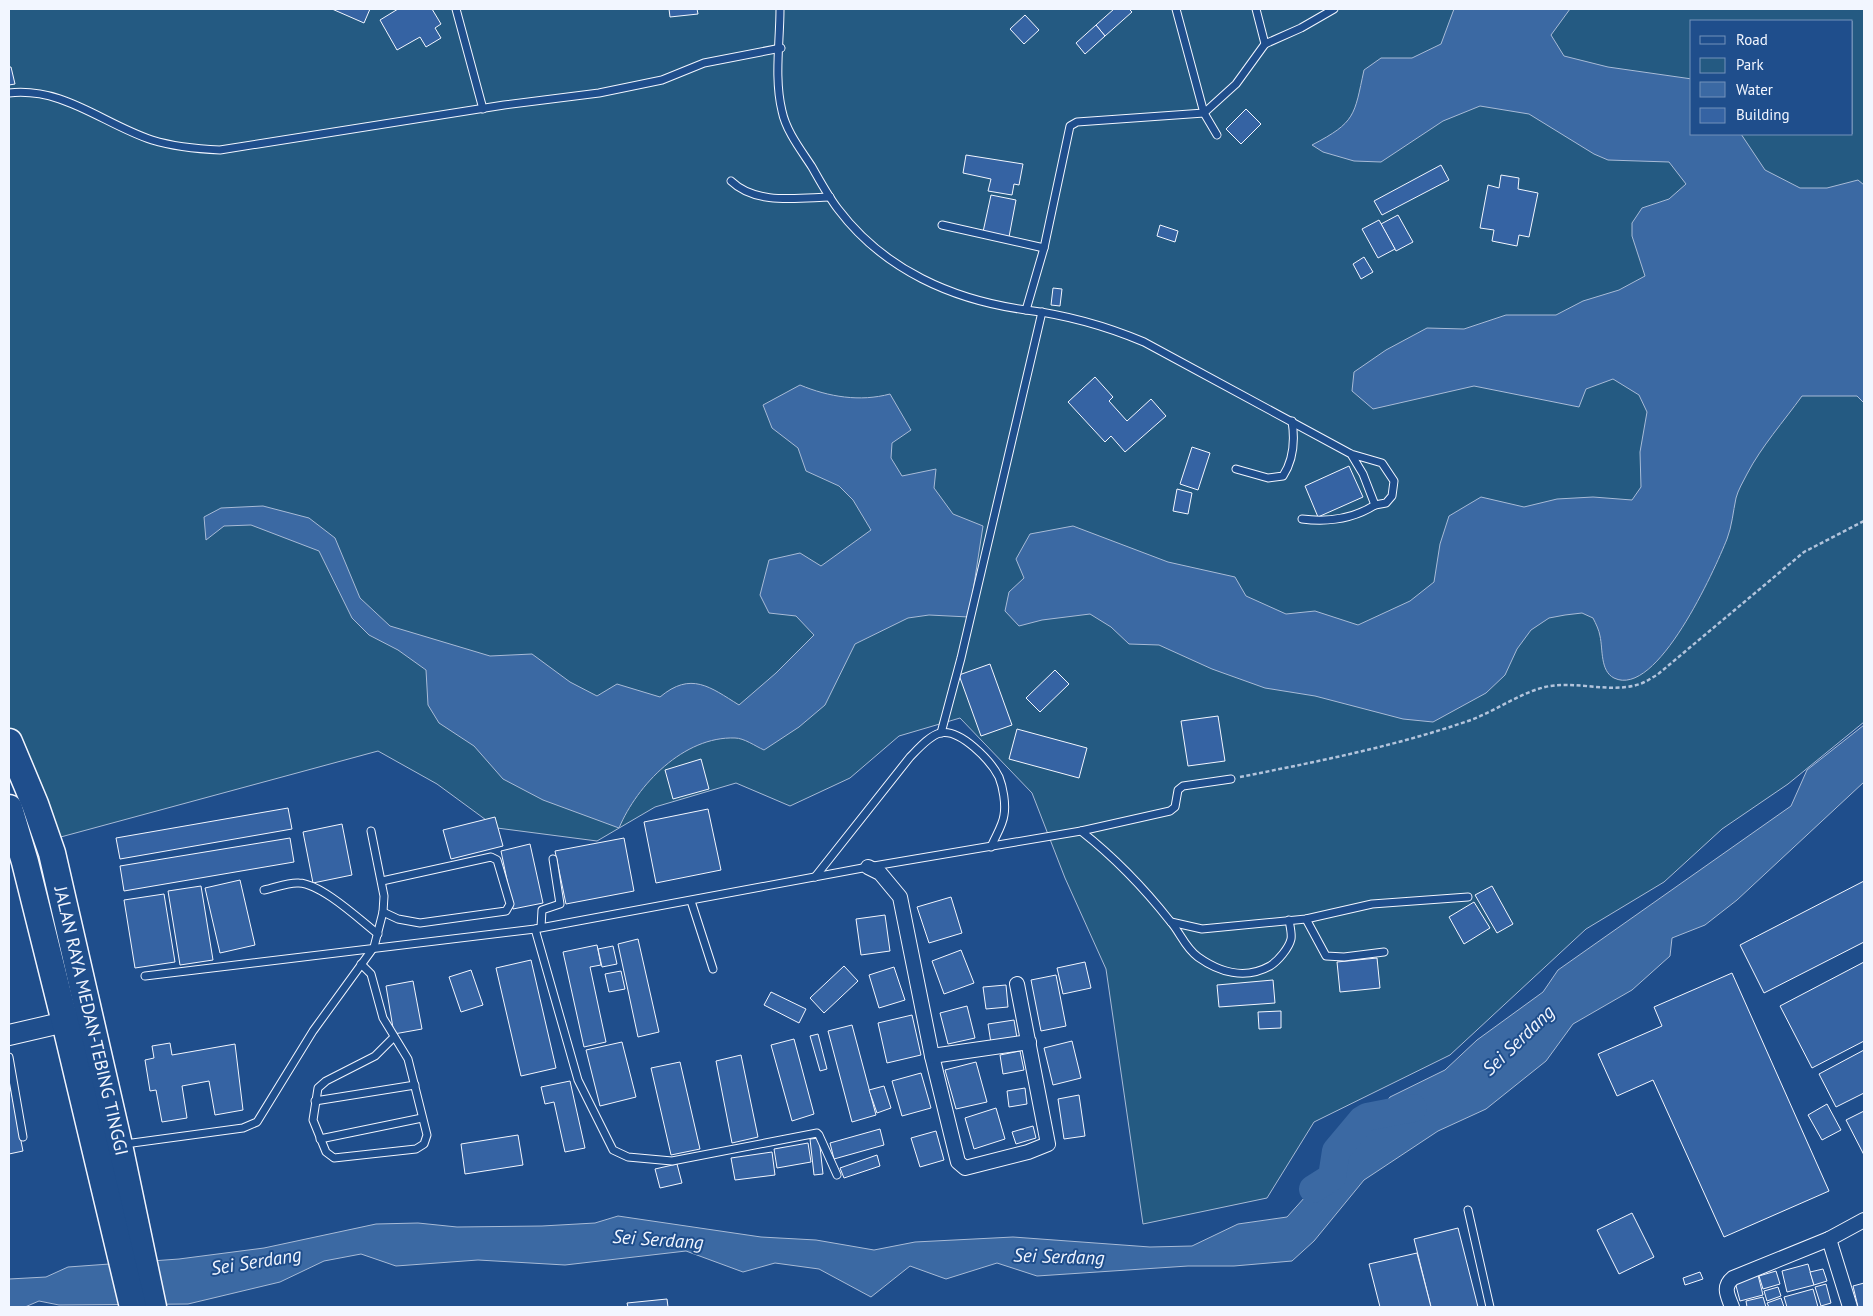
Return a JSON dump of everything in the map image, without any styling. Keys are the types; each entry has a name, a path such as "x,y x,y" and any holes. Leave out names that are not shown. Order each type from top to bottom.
{"highway":[{"name":"JALAN RAYA MEDAN-TEBING TINGGI","path":"9,742 35,804 52,853 120,1145 132,1307"},
{"name":"JALAN RAYA MEDAN-TEBING TINGGI","path":"9,808 25,862 65,1022 153,1307"}],"street":[{"path":"868,867 880,874 900,897 932,1056 958,1162 965,1168 1028,1152 1048,1144 1017,984"},
{"path":"9,1035 65,1022"},
{"path":"932,1056 1028,1042"},
{"path":"1732,1307 1726,1288 1727,1283 1733,1278 1829,1239 1864,1220"},
{"path":"1829,1239 1850,1307"}],"lane":[{"path":"456,9 483,109"},
{"path":"780,9 778,86 782,113 791,133 830,197 860,234 901,267 951,293 990,305 1042,312 1094,323 1136,339 1351,454 1382,463 1394,481 1392,496 1386,503 1375,505 1359,514 1323,522 1302,519"},
{"path":"1176,9 1204,113 1217,135"},
{"path":"1256,9 1265,44"},
{"path":"1026,310 1044,248 1070,126 1077,122 1204,113 1236,84 1265,44 1301,28 1334,9"},
{"path":"9,94 33,92 60,98 82,106 151,139 184,148 220,150 626,88 662,80 704,63 780,48"},
{"path":"730,181 746,193 758,196 830,197"},
{"path":"942,225 1044,248"},
{"path":"941,733 961,658 1042,312"},
{"path":"1236,469 1268,478 1284,476 1294,446 1292,422"},
{"path":"1351,454 1363,474 1375,505"},
{"path":"814,877 910,757 923,744 941,733 952,734 966,740 982,754 999,777 1004,794 1004,815 991,847"},
{"path":"145,976 538,928 868,867 1081,831 1170,811 1175,807 1178,790 1183,786 1231,779"},
{"path":"120,1145 243,1128 257,1122 313,1031 374,948 383,912 382,881 371,830"},
{"path":"1081,831 1106,851 1171,922 1197,956 1223,971 1240,974 1271,965 1282,954 1291,939 1289,920"},
{"path":"382,881 491,857 497,860 510,904 506,911 420,923 398,919 383,912"},
{"path":"553,859 560,904 542,910 538,928 578,1080 613,1150 628,1157 672,1161 817,1134 837,1175"},
{"path":"264,890 299,883 310,886 378,934"},
{"path":"1171,922 1202,929 1306,919 1372,904 1468,896"},
{"path":"691,901 713,969"},
{"path":"1306,919 1326,956 1384,952"},
{"path":"361,964 371,974 383,1018 408,1059 427,1135 424,1144 416,1149 334,1158 326,1152 313,1120 318,1088 326,1081 374,1056 394,1037"},
{"path":"9,1057 23,1137"},
{"path":"315,1101 414,1085"},
{"path":"320,1139 422,1118"},
{"path":"1468,1210 1490,1307"}],"path":[{"path":"1231,779 1348,755 1467,722 1515,698 1547,687 1597,685 1612,688 1640,684 1657,675 1804,552 1864,521"}],"green space":[{"path":"9,9 1864,9 1864,722 1788,784 1722,829 1664,882 1586,929 1450,1055 1314,1122 1267,1198 1143,1224 1106,969 1065,878 1032,793 960,718 899,736 850,778 790,806 736,783 655,807 597,841 497,828 437,784 378,751 57,838 9,729"}],"water":[{"path":"1454,9 1570,9 1551,35 1564,56 1608,67 1690,79 1690,135 1742,135 1765,170 1800,188 1827,188 1858,180 1864,185 1864,403 1857,396 1802,396 1759,454 1742,483 1736,498 1727,539 1697,602 1682,628 1665,651 1648,669 1631,679 1614,678 1606,670 1599,632 1593,618 1582,613 1549,618 1531,630 1517,649 1505,675 1486,693 1433,722 1403,719 1315,696 1265,688 1212,669 1159,645 1129,644 1111,627 1090,614 1042,620 1019,626 1005,611 1009,592 1024,578 1016,559 1030,534 1073,526 1168,562 1235,577 1246,596 1286,614 1315,611 1358,625 1410,601 1434,582 1440,544 1449,516 1481,497 1524,507 1557,499 1593,497 1632,500 1641,487 1640,452 1647,412 1639,395 1613,379 1586,389 1579,407 1474,386 1373,409 1352,391 1354,372 1386,350 1427,328 1464,329 1506,315 1556,315 1583,301 1619,290 1645,276 1632,236 1632,223 1642,208 1669,199 1686,184 1669,162 1608,160 1594,154 1529,114 1480,106 1443,121 1381,162 1354,161 1323,152 1312,145 1337,130 1351,116 1358,98 1364,70 1381,58 1412,58 1441,44"},
{"path":"800,385 822,393 845,397 867,398 890,394 911,430 892,443 891,458 902,476 936,469 934,488 953,514 983,526 969,617 929,615 908,618 855,644 825,705 799,727 764,750 735,738 716,740 698,745 681,754 650,780 627,812 619,828 543,800 503,779 474,746 439,723 428,705 426,670 398,650 369,635 352,618 319,551 251,525 224,526 206,540 204,517 221,508 263,506 309,518 335,538 360,598 390,626 490,656 532,654 570,682 597,696 617,684 660,697 671,689 691,683 700,684 719,692 739,705 776,673 814,635 796,616 769,613 760,595 769,560 800,553 821,566 871,530 853,500 839,486 806,471 798,448 772,428 763,405"},
{"path":"1864,725 1864,782 1737,900 1705,925 1672,938 1670,956 1632,990 1573,1024 1546,1061 1486,1109 1438,1131 1364,1180 1314,1241 1292,1261 1234,1266 1188,1266 1037,1276 997,1263 946,1279 910,1266 871,1297 819,1269 775,1263 743,1272 686,1251 565,1265 478,1260 396,1266 361,1254 324,1261 280,1282 188,1304 59,1305 39,1301 25,1307 9,1307 9,1279 46,1277 68,1267 179,1259 264,1248 376,1224 418,1223 457,1227 542,1226 595,1223 618,1216 761,1237 816,1240 874,1250 915,1242 1013,1237 1150,1247 1192,1246 1238,1224 1287,1217 1371,1124 1390,1097 1445,1070 1477,1040 1543,992 1558,970 1791,806 1807,770"}],"building":[{"path":"332,9 370,9 364,23"},
{"path":"398,9 432,9 441,24 435,28 441,38 426,47 420,37 397,50 380,20"},
{"path":"669,9 697,9 698,14 670,17"},
{"path":"1114,9 1129,9 1132,12 1105,36 1096,25"},
{"path":"1025,15 1039,30 1024,44 1010,29"},
{"path":"1096,25 1105,36 1085,54 1076,43"},
{"path":"9,67 11,67 15,84 9,85"},
{"path":"1246,109 1261,124 1241,144 1226,129"},
{"path":"966,155 1023,164 1019,185 1014,184 1012,195 988,191 991,179 963,173"},
{"path":"1441,165 1449,180 1382,215 1374,201"},
{"path":"1501,175 1519,178 1518,189 1538,193 1529,237 1519,235 1517,246 1492,241 1494,230 1480,228 1488,185 1499,188"},
{"path":"991,195 1016,200 1009,237 983,232"},
{"path":"1398,215 1413,242 1396,251 1381,224"},
{"path":"1379,220 1395,249 1378,258 1362,229"},
{"path":"1160,225 1178,231 1175,242 1157,236"},
{"path":"1364,257 1373,272 1361,279 1353,264"},
{"path":"1053,288 1062,289 1060,306 1051,305"},
{"path":"1095,377 1113,397 1109,401 1127,421 1151,399 1166,416 1125,452 1111,436 1105,442 1068,402"},
{"path":"1192,447 1210,453 1198,490 1180,484"},
{"path":"1349,466 1363,497 1318,517 1305,486"},
{"path":"1177,489 1192,493 1188,514 1173,511"},
{"path":"990,664 1012,725 981,736 959,675"},
{"path":"1055,670 1069,684 1040,712 1026,698"},
{"path":"1218,716 1225,761 1188,766 1181,721"},
{"path":"1017,729 1087,748 1079,778 1009,759"},
{"path":"701,759 709,789 673,799 665,770"},
{"path":"288,808 292,829 120,859 116,838"},
{"path":"708,809 721,870 656,883 644,822"},
{"path":"495,817 503,846 451,859 443,830"},
{"path":"342,824 352,875 313,883 303,832"},
{"path":"290,838 294,862 124,891 120,866"},
{"path":"624,838 634,891 566,904 555,851"},
{"path":"530,844 543,903 513,909 501,851"},
{"path":"240,880 255,945 220,953 205,888"},
{"path":"1864,881 1864,942 1764,993 1740,945"},
{"path":"201,886 213,960 180,965 168,891"},
{"path":"1492,886 1513,924 1497,933 1475,895"},
{"path":"164,894 175,962 135,968 124,900"},
{"path":"951,897 962,933 929,943 917,907"},
{"path":"1474,902 1490,928 1464,944 1449,917"},
{"path":"885,915 890,951 861,955 856,919"},
{"path":"638,939 659,1032 638,1037 618,944"},
{"path":"597,945 601,965 590,967 606,1042 584,1047 563,952"},
{"path":"613,946 617,964 602,967 598,949"},
{"path":"961,950 974,983 944,994 932,961"},
{"path":"1377,958 1380,988 1340,992 1337,962"},
{"path":"531,960 556,1068 521,1076 496,968"},
{"path":"1085,962 1091,988 1063,994 1057,968"},
{"path":"1864,962 1864,1041 1812,1068 1780,1006"},
{"path":"844,966 858,981 824,1013 810,998"},
{"path":"894,967 905,1000 879,1008 869,975"},
{"path":"471,970 483,1005 461,1012 449,977"},
{"path":"621,971 625,989 609,992 605,974"},
{"path":"1732,973 1829,1191 1724,1237 1653,1080 1617,1096 1598,1054 1662,1026 1654,1007"},
{"path":"1056,975 1066,1026 1041,1031 1031,980"},
{"path":"1273,980 1275,1003 1219,1007 1217,985"},
{"path":"413,981 422,1029 394,1034 386,986"},
{"path":"1006,985 1008,1007 986,1009 983,987"},
{"path":"771,992 806,1009 799,1023 764,1005"},
{"path":"967,1006 975,1038 948,1044 940,1013"},
{"path":"1281,1011 1281,1028 1259,1029 1258,1012"},
{"path":"912,1015 921,1055 887,1063 878,1023"},
{"path":"1014,1020 1017,1038 991,1043 988,1024"},
{"path":"852,1025 876,1115 852,1122 828,1031"},
{"path":"818,1034 827,1069 820,1071 810,1036"},
{"path":"794,1039 814,1114 792,1121 771,1045"},
{"path":"1072,1041 1081,1078 1053,1085 1044,1048"},
{"path":"622,1042 636,1097 600,1106 586,1050"},
{"path":"170,1043 172,1055 235,1044 243,1110 215,1115 209,1081 182,1086 187,1118 162,1122 156,1090 150,1091 145,1060 154,1058 152,1046"},
{"path":"1864,1050 1864,1093 1836,1107 1819,1074"},
{"path":"1020,1051 1024,1070 1003,1074 1000,1055"},
{"path":"741,1055 758,1137 732,1143 716,1061"},
{"path":"680,1062 700,1149 671,1155 651,1068"},
{"path":"976,1062 987,1102 956,1109 945,1070"},
{"path":"921,1073 931,1108 902,1116 892,1081"},
{"path":"570,1081 585,1148 565,1152 554,1102 545,1104 541,1087"},
{"path":"884,1086 891,1108 877,1113 869,1090"},
{"path":"1025,1088 1027,1104 1009,1107 1007,1091"},
{"path":"9,1090 11,1090 23,1151 9,1154"},
{"path":"1079,1095 1085,1136 1064,1139 1058,1099"},
{"path":"1827,1104 1841,1130 1822,1140 1808,1115"},
{"path":"996,1108 1005,1139 974,1149 965,1118"},
{"path":"1864,1111 1864,1155 1846,1120"},
{"path":"1033,1126 1036,1138 1016,1144 1012,1132"},
{"path":"880,1129 884,1145 834,1159 830,1143"},
{"path":"936,1131 944,1160 920,1167 911,1138"},
{"path":"518,1135 523,1165 465,1174 461,1144"},
{"path":"819,1138 823,1174 814,1175 810,1139"},
{"path":"808,1143 811,1162 777,1168 774,1149"},
{"path":"772,1152 775,1175 735,1180 731,1158"},
{"path":"877,1155 880,1166 844,1178 840,1168"},
{"path":"677,1164 682,1183 660,1188 655,1169"},
{"path":"1632,1213 1654,1257 1619,1274 1597,1230"},
{"path":"1458,1228 1478,1307 1431,1307 1414,1239"},
{"path":"1417,1253 1431,1307 1380,1307 1369,1264"},
{"path":"1808,1264 1814,1285 1787,1292 1782,1271"},
{"path":"1823,1269 1827,1281 1814,1285 1810,1272"},
{"path":"1776,1271 1780,1284 1763,1289 1759,1276"},
{"path":"1700,1272 1703,1279 1685,1285 1683,1278"},
{"path":"1758,1275 1763,1295 1740,1301 1735,1282"},
{"path":"1864,1283 1864,1307 1858,1307 1853,1286"},
{"path":"1826,1284 1831,1303 1821,1306 1815,1287"},
{"path":"1778,1287 1781,1296 1767,1301 1764,1291"},
{"path":"1813,1289 1818,1307 1787,1307 1784,1297"},
{"path":"1763,1297 1766,1307 1747,1307 1746,1301"},
{"path":"1781,1298 1784,1307 1769,1307 1767,1303"},
{"path":"667,1299 668,1307 628,1307 627,1303"}],"waterway":[{"name":"Sei Serdang","path":"1313,1189 1332,1177 1336,1151 1362,1120 1367,1117 1413,1108"}]}
